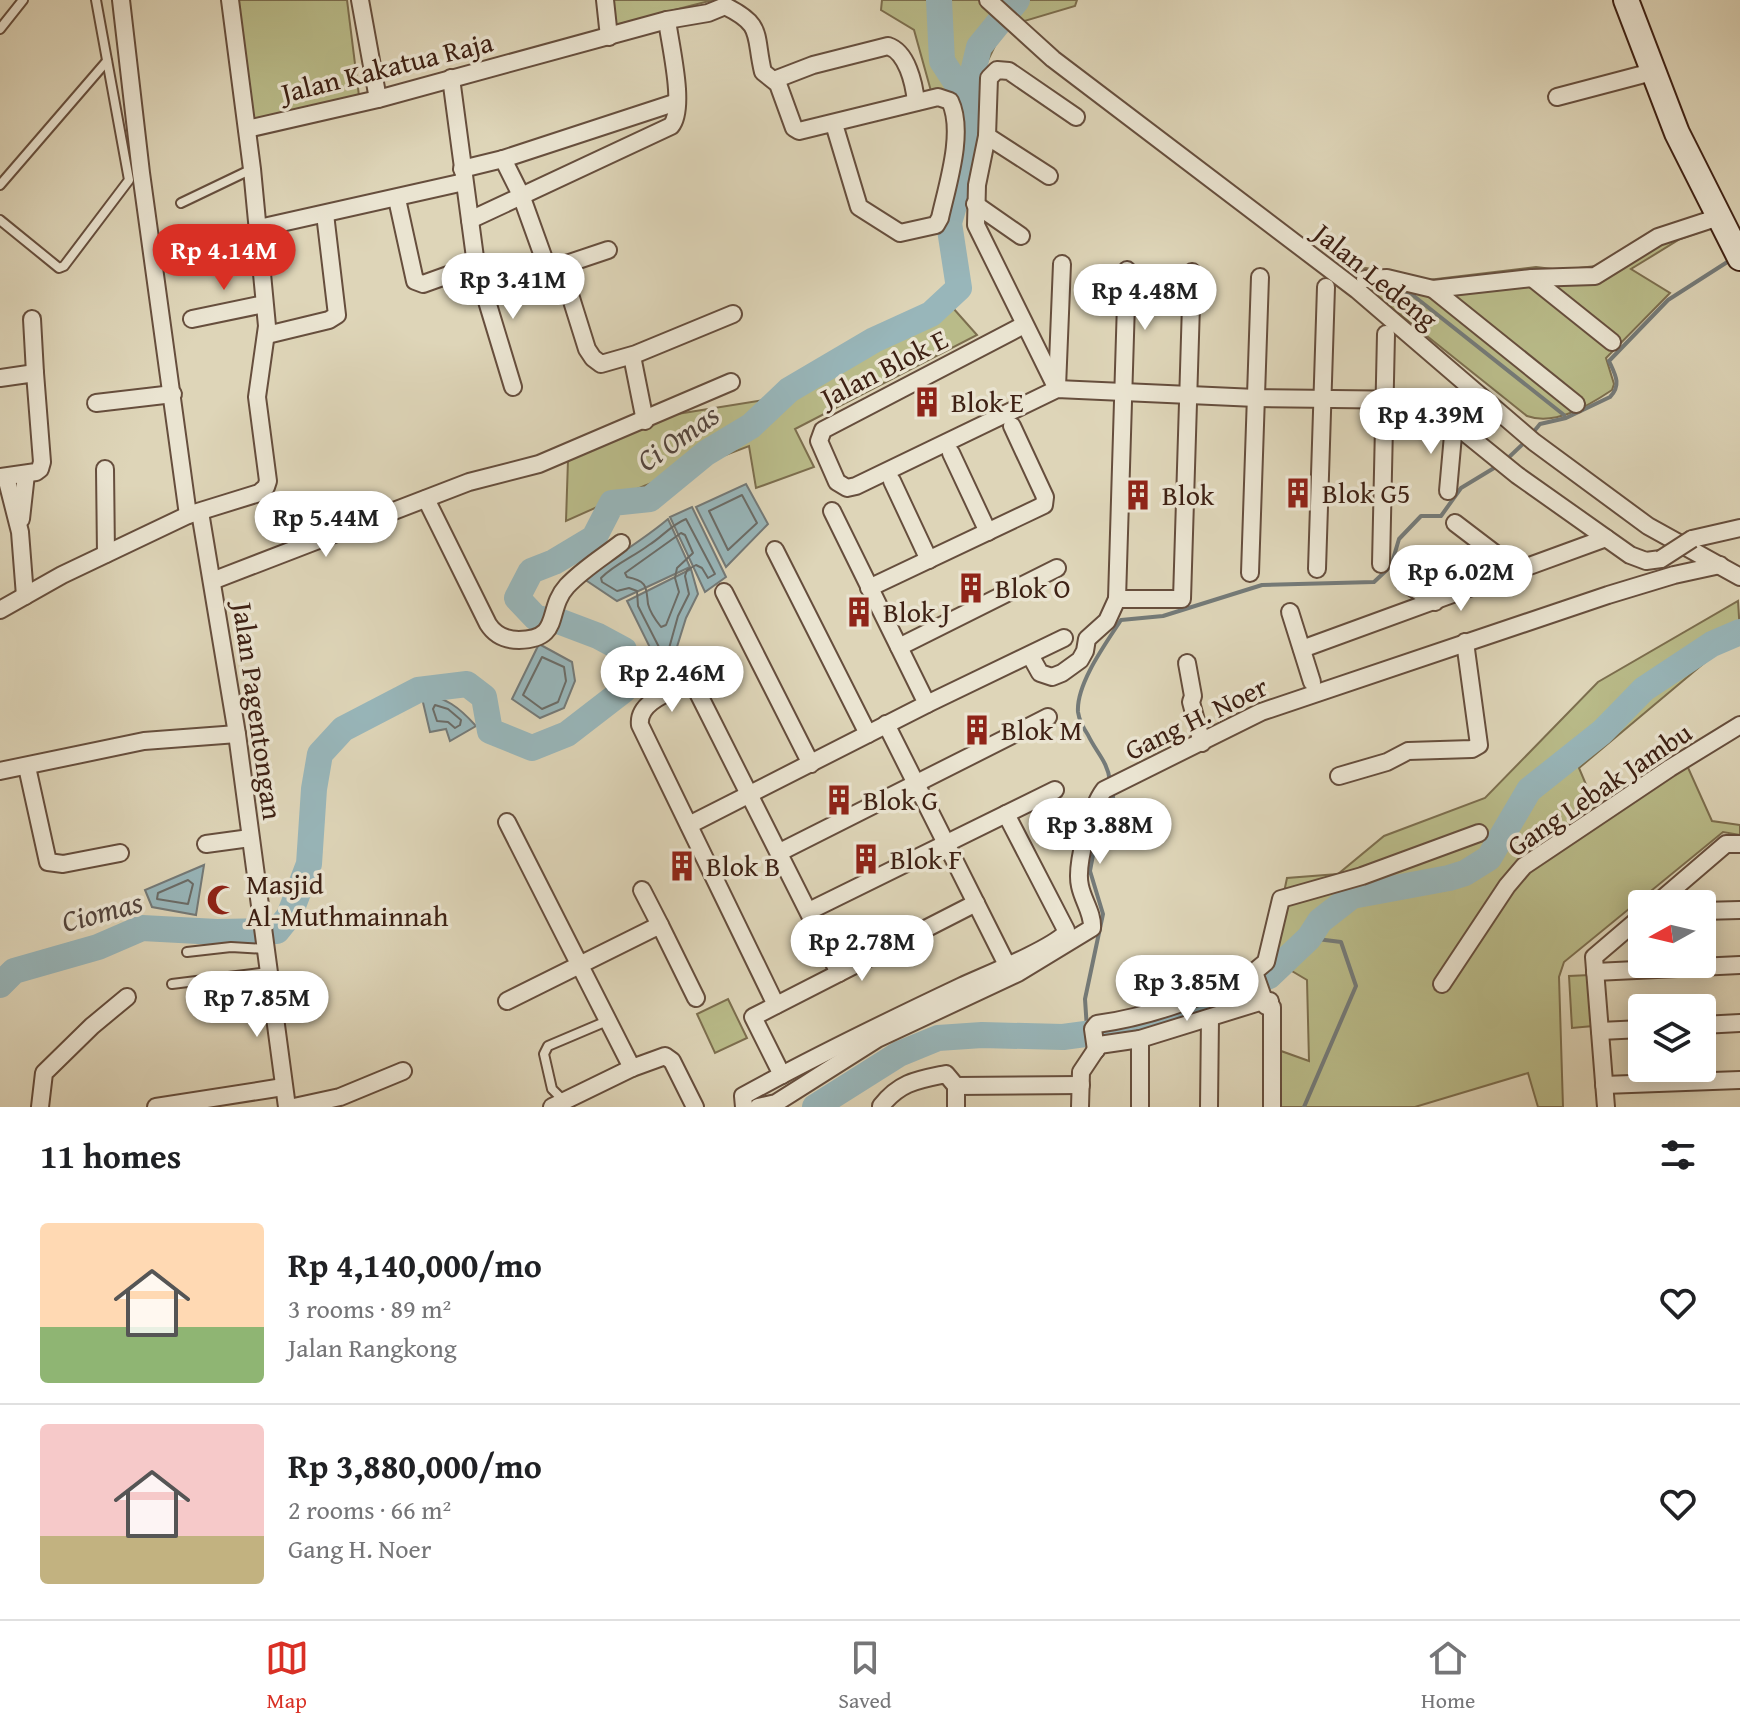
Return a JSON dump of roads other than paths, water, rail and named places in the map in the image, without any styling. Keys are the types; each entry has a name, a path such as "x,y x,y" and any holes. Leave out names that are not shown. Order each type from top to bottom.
{"main road":[{"path":"1628,0 1677,133 1732,235"}],"street":[{"name":"Jalan Pagentongan","path":"121,0 141,173 173,394 194,514 212,581 237,734 287,1107"},
{"path":"0,610 106,554 194,514 259,493 266,487 268,481 257,397 267,335 259,228 230,0"},
{"path":"360,0 378,99"},
{"path":"605,0 609,37"},
{"name":"Jalan Ledeng","path":"988,0 1053,59 1357,290 1534,442 1648,526 1733,570"},
{"path":"726,3 752,22 763,72 778,84 794,128 804,131 916,102 944,98 953,107 953,158 940,218 932,227 900,233 859,207 834,124"},
{"name":"Jalan Kakatua Raja","path":"247,129 378,99 667,20 708,13 726,3"},
{"path":"470,220 671,126 677,116 677,102 667,20"},
{"path":"774,80 813,65 888,46 897,50 903,58 916,102"},
{"path":"1057,389 976,225 975,204 987,136 989,78 997,70 1009,71 1076,117"},
{"path":"1557,97 1652,72"},
{"path":"451,78 476,265 513,387"},
{"path":"259,228 397,199 503,159 677,102"},
{"path":"594,130 603,157"},
{"path":"987,136 1049,176"},
{"path":"503,159 554,268 587,349 601,364 632,356 733,314"},
{"path":"397,199 415,281 423,284 476,265"},
{"path":"975,204 1021,236"},
{"path":"267,335 329,320 337,315 325,214"},
{"path":"1365,279 1387,278 1430,288 1532,278 1595,276 1673,231 1732,235"},
{"path":"483,292 608,250"},
{"path":"1057,389 1062,264"},
{"path":"1030,655 1040,673 1052,677 1062,673 1080,660 1087,639 1107,621 1117,599 1127,270"},
{"path":"1117,599 1182,599 1192,272"},
{"path":"1250,573 1260,277"},
{"path":"1532,278 1612,342"},
{"path":"1317,569 1326,287"},
{"path":"1430,288 1576,404"},
{"path":"192,319 264,304"},
{"path":"20,532 3,477 40,469 42,462 32,319"},
{"name":"Jalan Blok E","path":"1024,325 823,430 819,441 837,482 847,488 856,486 1057,389"},
{"path":"1381,564 1386,334"},
{"path":"632,356 645,421"},
{"path":"0,378 35,373"},
{"path":"212,581 469,482 539,464 731,382"},
{"path":"1057,389 1256,398 1418,400 1432,406 1517,475 1630,555 1646,561 1661,559 1692,539 1740,528"},
{"path":"96,403 173,394"},
{"path":"1448,491 1454,424"},
{"path":"869,588 1044,505 1045,497 1012,426"},
{"path":"951,453 988,532"},
{"path":"105,469 106,554"},
{"path":"25,596 20,532 26,474"},
{"path":"892,481 929,560"},
{"path":"426,499 492,631 510,640 537,638 550,628 562,592 621,543"},
{"path":"832,511 927,704"},
{"path":"1455,523 1518,571"},
{"path":"1302,649 1606,538"},
{"path":"775,550 868,734"},
{"path":"899,647 1057,568"},
{"name":"Gang H. Noer","path":"758,1107 776,1103 877,1039 1018,973 1092,928 1079,877 1091,823 1099,796 1104,790 1261,712 1634,587 1733,570"},
{"path":"1404,582 1435,602"},
{"path":"724,592 811,764"},
{"path":"1290,612 1312,682"},
{"path":"689,825 886,724 1064,638"},
{"path":"1339,776 1387,762 1408,751 1472,749 1479,745 1465,642"},
{"path":"1187,663 1193,696 1191,702 1202,743"},
{"path":"776,1005 640,725 639,717 645,706 692,681 839,973"},
{"path":"780,852 1048,717"},
{"path":"886,724 1007,965"},
{"name":"Gang Lebak Jambu","path":"1442,984 1507,886 1524,866 1740,725"},
{"path":"0,771 144,741 237,734"},
{"path":"27,767 48,862 63,864 120,853"},
{"path":"809,911 1055,790"},
{"path":"744,1107 743,1096 776,1078 1061,937 1066,930 1006,814"},
{"path":"507,822 632,1068"},
{"path":"1097,1048 1093,1029 1097,1024 1133,1019 1170,1008 1254,974 1266,962 1278,904 1286,896 1362,876 1479,833"},
{"path":"206,844 250,838"},
{"path":"1672,890 1726,844 1740,844"},
{"path":"642,890 696,998"},
{"path":"776,1078 753,1017 976,903"},
{"path":"1716,911 1740,910"},
{"path":"507,1001 660,925"},
{"path":"1606,1107 1594,957 1628,928"},
{"path":"1595,972 1740,965"},
{"path":"1254,974 1272,1007 1272,1107"},
{"path":"40,1107 44,1073 127,997"},
{"path":"1080,1107 1081,1072 1097,1048 1210,1018 1266,997"},
{"path":"1209,1107 1210,1018"},
{"path":"1716,1024 1740,1023"},
{"path":"1600,1031 1628,1030"},
{"path":"1140,1039 1140,1107"},
{"path":"558,1104 632,1068 668,1057 695,1107"},
{"path":"294,1107 340,1097 403,1071"},
{"path":"881,1107 893,1091 946,1074 956,1086 956,1107"},
{"path":"1604,1085 1740,1080"},
{"path":"956,1086 1081,1085"},
{"path":"156,1107 283,1087"}],"lane":[{"path":"0,29 23,0"},
{"path":"0,220 59,268 64,266 129,180 96,0"},
{"path":"0,185 107,61"},
{"path":"181,203 252,169"},
{"path":"187,952 231,947 266,956"},
{"path":"172,984 266,956"},
{"path":"558,1104 544,1054 548,1046 608,1020"}],"water":[{"path":"746,484 768,524 726,567 696,507"},
{"path":"692,507 726,577 705,592 670,517"},
{"path":"668,519 690,567 617,601 584,579 648,535"},
{"path":"691,569 698,594 686,618 671,666 663,674 627,601"},
{"path":"539,644 572,662 575,681 564,708 540,718 512,699"},
{"path":"421,694 452,704 476,726 450,741 446,729 430,732"},
{"path":"204,865 196,915 152,907 145,890"}],"waterway":[{"path":"939,0 942,61 976,113"},
{"name":"Ci Omas","path":"0,985 14,971 98,947 142,928 277,931 289,916 309,864 314,789 320,754 343,729 418,690 467,684 484,697 490,731 532,748 567,734 624,690 624,650 561,622 536,618 517,598 531,571 554,562 594,538 612,503 650,499 706,453 751,426 789,390 874,340 931,314 959,288 949,223 976,147 978,116 974,68 979,47 1017,0"},
{"path":"1531,435 1540,424 1566,418 1610,397 1617,384 1609,361 1668,300 1732,259"},
{"path":"1387,298 1414,290"},
{"path":"1410,293 1564,415"},
{"path":"1506,460 1525,442"},
{"path":"1110,781 1078,712 1082,689 1093,664 1121,620 1163,616 1262,585 1374,582 1391,566 1399,539 1421,516 1441,516 1461,488 1499,465"},
{"path":"815,1107 899,1054 938,1038 982,1035 1063,1037 1144,1026 1269,976 1309,938 1320,921 1352,896 1449,878 1465,873 1489,858 1529,790 1602,732 1644,689 1712,644 1740,632"},
{"path":"1087,1029 1085,999 1103,914 1090,871 1097,834 1115,812 1112,789"},
{"path":"1304,1107 1356,986 1341,942 1309,938"}],"place":[{"name":"Blok E","path":"927,402"},
{"name":"Blok G5","path":"1298,493"},
{"name":"Blok","path":"1138,495"},
{"name":"Blok O","path":"971,588"},
{"name":"Blok J","path":"859,612"},
{"name":"Blok M","path":"977,730"},
{"name":"Blok G","path":"839,800"},
{"name":"Blok F","path":"866,859"},
{"name":"Blok B","path":"682,866"},
{"name":"Masjid Al-Muthmainnah","path":"222,900"}],"water label":[{"name":"Ciomas","path":"102,912"}]}
